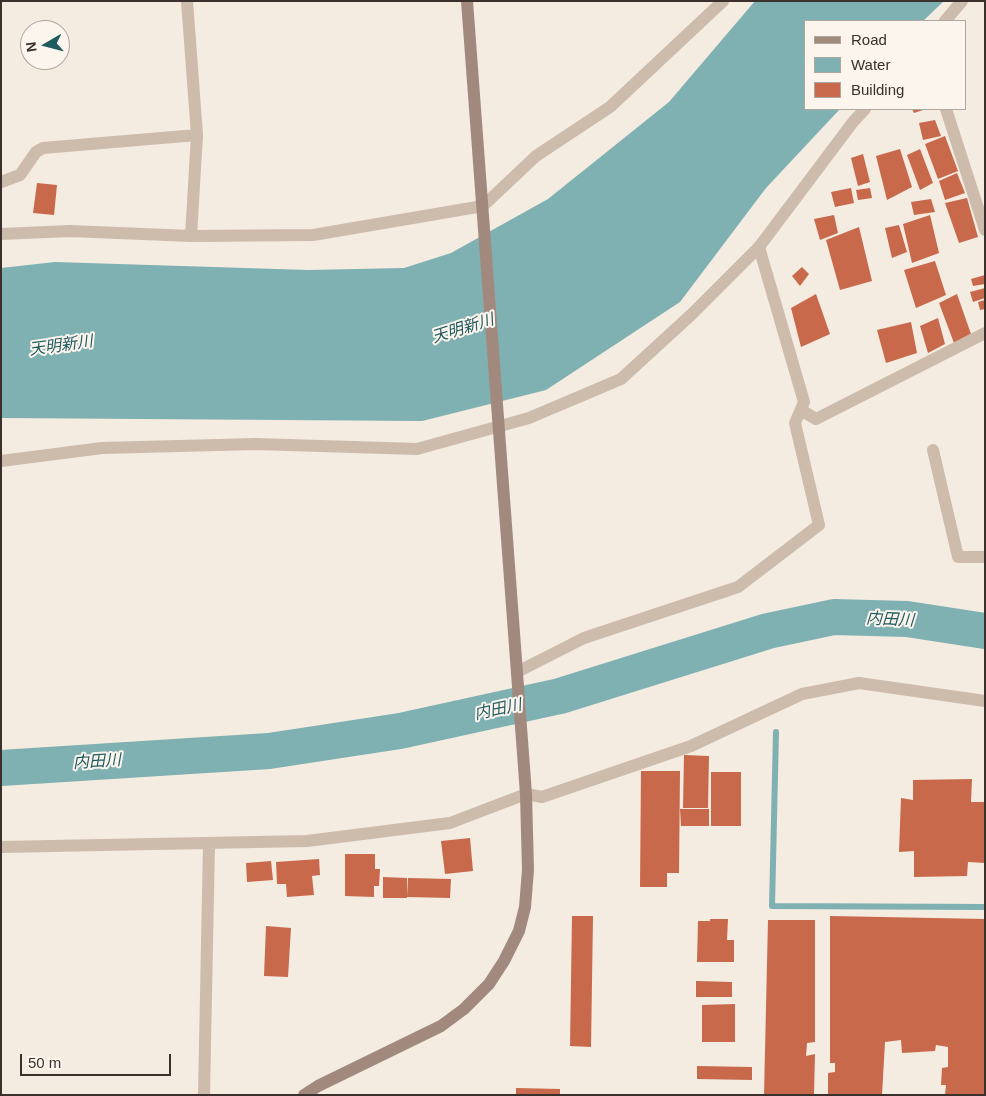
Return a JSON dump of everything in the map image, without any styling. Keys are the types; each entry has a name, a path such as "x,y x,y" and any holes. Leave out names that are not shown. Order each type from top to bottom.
{"street":[{"path":"187,1 197,135 191,236"},
{"path":"304,1095 318,1086 442,1026 464,1009 489,984 504,961 519,931 526,907 528,870 526,794 468,1"},
{"path":"1,234 70,231 191,236 313,235 483,206 536,156 610,106 723,1"},
{"path":"946,20 962,1"},
{"path":"1,461 102,448 256,444 416,449 500,427 621,379 692,314 759,247 852,122 865,110"},
{"path":"946,110 985,230"},
{"path":"1,182 20,174 36,152 43,148 197,135"},
{"path":"517,672 584,638 738,587 819,526 795,423 804,402 759,247"},
{"path":"801,410 816,419 985,334"},
{"path":"933,450 958,557 985,557"},
{"path":"1,846 307,841 450,823 526,794 542,797 691,746 802,694 859,683 985,701"},
{"path":"204,1095 209,844"}],"water":[{"name":"天明新川","path":"755,1 944,1 924,20 804,20 804,110 839,110 766,188 680,302 546,390 422,421 1,418 1,268 55,262 308,270 404,268 451,253 548,199 669,102"}],"building":[{"path":"912,110 923,110 914,113"},
{"path":"935,120 941,136 923,140 919,123"},
{"path":"945,136 958,171 938,179 925,144"},
{"path":"900,149 912,187 887,200 876,156"},
{"path":"920,149 933,183 920,190 907,155"},
{"path":"863,154 870,182 858,186 851,158"},
{"path":"957,173 965,193 945,200 939,181"},
{"path":"37,183 57,185 54,215 33,213"},
{"path":"851,188 854,203 835,207 831,192"},
{"path":"870,188 872,198 858,200 856,190"},
{"path":"967,198 978,237 959,243 945,203"},
{"path":"931,199 935,212 914,215 911,202"},
{"path":"834,215 838,233 820,240 814,219"},
{"path":"930,215 939,253 912,263 903,224"},
{"path":"899,225 907,252 892,258 885,228"},
{"path":"859,227 872,281 840,290 826,240"},
{"path":"935,261 946,295 916,308 904,270"},
{"path":"802,267 809,274 800,286 792,276"},
{"path":"985,275 985,284 973,286 971,279"},
{"path":"985,288 985,298 973,302 970,292"},
{"path":"816,294 830,334 801,347 791,308"},
{"path":"957,294 971,334 954,343 939,303"},
{"path":"985,300 985,309 980,310 978,302"},
{"path":"938,318 945,344 928,353 920,326"},
{"path":"911,322 917,353 886,363 877,330"},
{"path":"684,755 709,756 708,808 683,808"},
{"path":"641,771 680,771 679,873 667,873 667,887 640,887"},
{"path":"711,772 741,772 741,826 711,826"},
{"path":"972,779 971,802 985,802 985,863 968,862 967,876 914,877 914,851 899,852 901,798 913,800 913,780"},
{"path":"680,809 709,809 709,826 681,826"},
{"path":"470,838 473,871 445,874 441,841"},
{"path":"345,854 375,854 375,869 380,869 379,886 374,886 374,897 345,896"},
{"path":"319,859 320,875 312,876 314,895 287,897 286,884 277,884 276,862"},
{"path":"271,861 273,880 247,882 246,863"},
{"path":"383,877 407,878 407,898 383,898"},
{"path":"408,878 451,879 450,898 407,897"},
{"path":"572,916 593,916 591,1047 570,1046"},
{"path":"830,916 985,919 985,1095 945,1095 946,1085 941,1085 942,1068 948,1067 948,1047 936,1045 935,1051 902,1053 901,1040 885,1042 882,1095 828,1095 828,1073 835,1072 835,1063 830,1063"},
{"path":"710,919 728,919 727,940 734,940 734,962 697,962 698,921 710,921"},
{"path":"768,920 815,920 815,1042 807,1043 806,1056 815,1054 814,1095 764,1095"},
{"path":"266,926 291,928 288,977 264,976"},
{"path":"696,981 732,982 732,997 696,997"},
{"path":"735,1004 735,1042 702,1042 702,1005"},
{"path":"697,1066 752,1067 752,1080 697,1079"},
{"path":"516,1088 560,1089 560,1095 516,1095"}],"waterway":[{"name":"内田川","path":"1,768 269,751 400,731 560,696 768,631 834,617 907,619 985,631"},
{"path":"776,732 772,906 985,907"}]}
